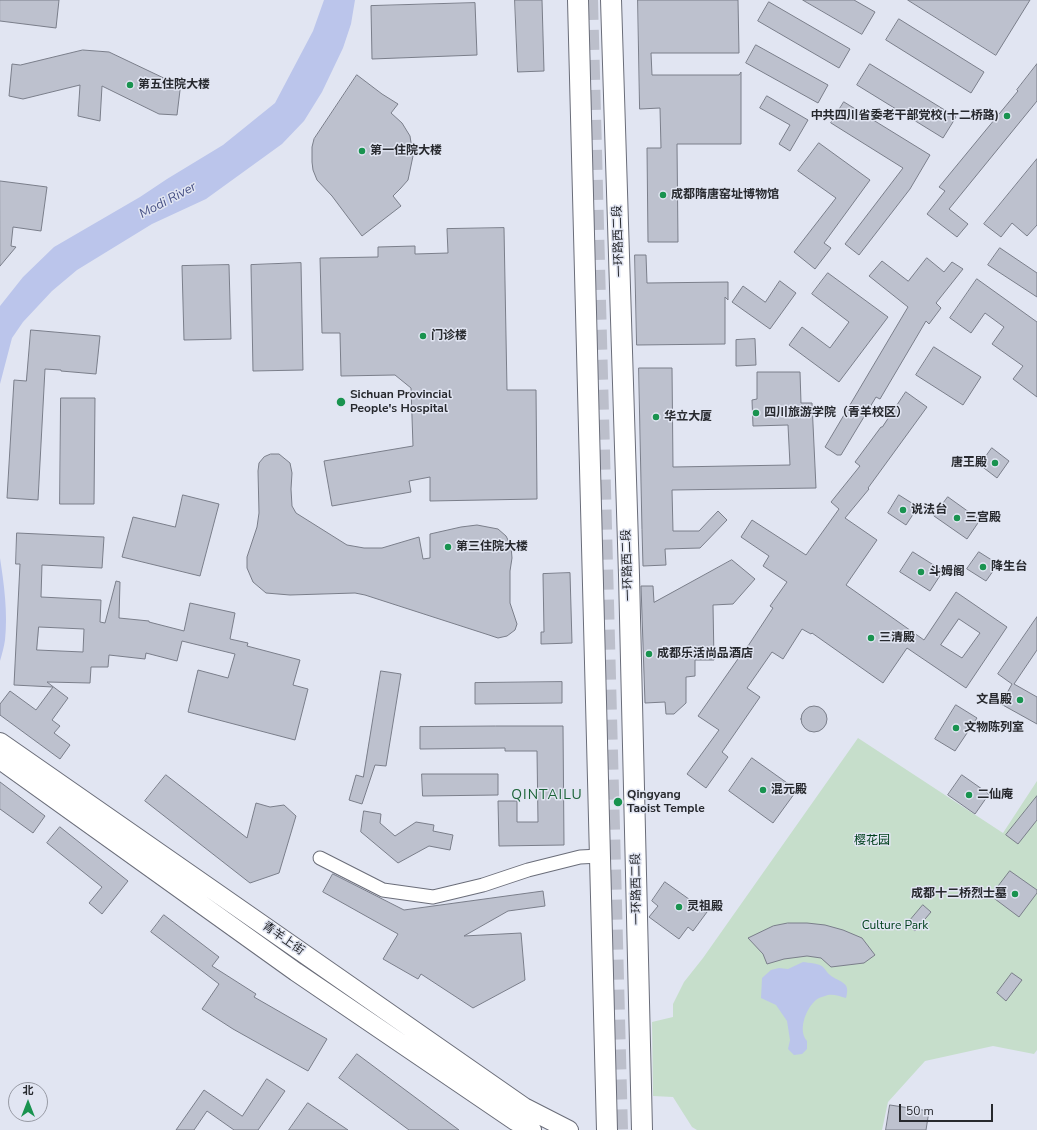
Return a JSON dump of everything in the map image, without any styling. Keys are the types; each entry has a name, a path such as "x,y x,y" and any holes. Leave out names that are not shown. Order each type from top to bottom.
{"main road":[{"path":"578,0 607,1130"},
{"name":"一环路西二段","path":"611,0 630,614 642,1130"},
{"name":"青羊上街","path":"0,742 516,1119 569,1130"},
{"name":"青羊上街","path":"0,760 296,972 532,1130"}],"street":[{"path":"320,858 383,890 433,898 483,885 528,870 580,857 600,856"}],"green space":[{"name":"Culture Park","path":"858,738 1003,833 1037,781 1037,1050 1034,1054 993,1046 925,1061 888,1102 882,1130 697,1130 692,1127 673,1097 653,1096 652,1022 673,1017 673,1004 684,982 703,958"}],"water":[{"name":"Modi River","path":"324,0 355,0 351,24 343,48 322,92 304,121 282,144 206,199 152,224 77,270 52,291 23,322 12,338 0,384 0,306 23,277 54,247 140,197 223,145 275,103 313,31"},
{"path":"0,558 6,619 4,648 0,661"},
{"path":"803,962 822,966 834,978 846,985 847,992 846,998 835,995 827,995 815,1001 805,1016 803,1027 804,1037 807,1041 807,1049 802,1054 794,1055 788,1049 790,1040 787,1021 776,1005 761,998 762,978 771,970 779,968 788,969"}],"building":[{"path":"0,0 59,0 56,28 0,21"},
{"path":"515,0 542,0 544,71 518,72"},
{"path":"638,0 738,0 739,53 651,53 652,75 739,75 741,72 741,144 677,144 678,242 648,242 647,148 661,148 660,108 640,109"},
{"path":"803,0 854,0 875,12 862,34"},
{"path":"908,0 1030,0 996,55"},
{"path":"769,2 850,49 839,68 758,21"},
{"path":"475,3 477,55 372,59 371,6"},
{"path":"899,19 984,72 971,93 886,40"},
{"path":"756,45 828,85 818,103 746,63"},
{"name":"第五住院大楼","path":"83,50 109,52 170,81 181,82 177,115 159,114 102,86 100,121 78,116 80,85 23,99 9,96 12,64 20,65"},
{"path":"870,64 956,117 943,138 857,85"},
{"path":"1037,64 1037,101 949,209 968,224 957,237 927,214 945,191 939,187 1018,91 1017,90"},
{"name":"第一住院大楼","path":"357,75 398,104 391,113 402,123 410,136 413,156 408,180 393,196 401,206 362,236 332,196 317,180 312,162 312,147 314,139"},
{"path":"767,96 808,120 790,151 779,144 790,125 760,108"},
{"path":"844,102 930,155 910,189 859,255 845,244 903,168 831,123"},
{"path":"819,143 870,180 824,243 831,248 815,269 794,252 836,198 798,171"},
{"path":"1037,159 1037,225 1027,236 1012,223 1001,237 984,224"},
{"path":"0,181 47,187 41,231 13,227 11,246 16,247 0,266"},
{"name":"门诊楼","path":"504,228 507,390 536,390 537,499 430,501 430,477 409,481 411,492 332,506 324,461 413,446 411,388 395,375 341,376 340,333 322,333 320,258 378,257 378,247 415,246 415,254 448,253 447,229"},
{"path":"1000,248 1037,273 1037,297 988,265"},
{"path":"635,255 646,255 647,283 728,282 728,300 725,297 725,344 637,345"},
{"path":"927,258 944,272 952,262 963,269 936,303 941,308 929,324 926,321 880,399 876,397 841,455 837,455 825,447 908,307 869,276 882,261 908,281"},
{"path":"301,263 303,370 253,371 251,265"},
{"path":"229,265 231,339 184,340 182,266"},
{"path":"828,273 888,317 839,382 789,345 802,327 830,348 849,322 812,294"},
{"path":"977,279 1037,322 1037,397 1013,379 1023,366 992,344 1004,327 985,313 971,333 950,318"},
{"path":"780,281 796,293 770,329 732,302 743,286 765,302"},
{"path":"31,330 100,336 96,374 45,369 38,500 7,498 14,380 26,381"},
{"path":"755,339 756,365 736,366 736,340"},
{"path":"934,347 981,377 963,405 916,375"},
{"name":"华立大厦","path":"639,368 672,368 673,467 790,465 788,425 753,426 752,400 757,399 757,372 800,372 801,403 812,403 816,488 672,490 673,531 699,531 718,511 727,520 700,548 665,549 666,565 643,566"},
{"path":"906,392 927,407 868,488 869,489 845,518 877,540 846,585 924,640 956,592 1007,627 966,688 907,648 883,683 812,633 811,634 802,629 783,659 772,652 747,688 760,697 722,752 728,757 706,788 687,774 719,730 698,716 748,646 773,608 770,606 787,582 763,566 769,556 741,537 752,520 806,555 839,509 831,502 860,466 855,462 882,427","holes":["959,619 980,633 962,658 941,645"]},
{"path":"61,398 95,398 94,504 60,504"},
{"name":"唐王殿","path":"992,448 1009,461 997,478 980,465"},
{"name":"第三住院大楼","path":"271,454 279,454 290,463 292,473 292,506 296,513 347,545 364,548 382,548 419,537 423,559 430,558 430,534 477,525 498,529 506,536 511,546 512,558 510,571 510,603 517,624 515,630 507,636 498,638 355,593 290,595 266,593 253,582 247,568 247,557 257,527 259,513 259,463 264,457"},
{"path":"183,495 219,504 200,576 122,557 133,517 175,527"},
{"name":"说法台","path":"899,495 918,507 906,525 888,513"},
{"name":"三宫殿","path":"948,497 980,520 967,539 934,516"},
{"path":"17,533 104,537 102,568 42,565 41,597 101,600 100,622 105,623 116,581 120,582 119,618 149,621 184,631 190,603 235,613 230,639 248,643 247,646 300,660 293,685 308,689 295,740 188,712 198,670 228,678 235,654 182,641 177,661 146,653 145,659 109,655 108,667 91,667 90,683 47,682 68,698 52,720 60,726 54,733 70,745 60,759 0,715 0,704 10,691 36,710 53,687 14,685 20,564 16,564","holes":["39,627 84,629 83,652 37,650"]},
{"name":"斗姆阁","path":"913,552 943,571 930,591 900,572"},
{"name":"降生台","path":"979,552 998,564 986,581 967,569"},
{"path":"732,560 755,579 733,604 713,605 714,660 695,660 695,676 686,677 686,703 674,714 666,714 665,702 645,703 641,586 653,586 654,602"},
{"path":"570,573 572,643 541,644 541,632 544,632 543,574"},
{"path":"1037,617 1037,650 1014,684 1037,697 1037,724 1001,704 1012,684 998,674"},
{"path":"381,671 401,674 386,766 375,765 362,804 349,800 356,775 363,777"},
{"path":"562,682 562,703 475,704 475,683"},
{"name":"文物陈列室","path":"956,705 977,718 955,751 935,739"},
{"path":"814,706 823,710 827,719 823,728 814,732 805,728 801,719 805,710"},
{"path":"563,726 564,845 499,846 498,801 517,801 517,822 538,822 537,751 505,751 505,748 420,749 420,727"},
{"name":"混元殿","path":"752,758 797,790 773,823 729,791"},
{"path":"422,774 498,774 498,795 423,796"},
{"path":"166,775 247,838 256,803 270,807 284,805 296,816 279,873 250,883 145,801"},
{"name":"二仙庵","path":"962,775 989,794 975,814 948,795"},
{"path":"0,782 45,816 33,833 0,809"},
{"path":"1037,796 1037,820 1018,844 1006,835"},
{"path":"364,811 381,814 380,823 395,836 416,822 434,825 433,831 453,835 450,850 429,846 398,863 361,832"},
{"path":"60,827 128,881 102,914 89,903 102,887 47,843"},
{"name":"成都十二桥烈士墓","path":"1010,871 1037,890 1037,893 1019,917 991,896"},
{"path":"333,874 404,910 543,891 545,906 508,911 464,936 521,933 525,980 473,1008 421,974 418,979 383,959 398,934 323,892"},
{"name":"灵祖殿","path":"665,882 707,912 693,931 688,927 679,939 649,917 658,906 652,901"},
{"path":"923,905 931,912 915,931 907,924"},
{"path":"164,915 219,957 212,966 256,994 254,997 327,1039 308,1071 233,1029 202,1009 219,984 151,932"},
{"path":"788,923 825,925 843,930 862,938 875,955 864,963 831,967 821,958 807,956 784,959 767,964 763,954 748,938 773,926"},
{"path":"1012,973 1022,980 1006,1001 997,993"},
{"path":"357,1054 459,1130 409,1130 339,1078"},
{"path":"267,1079 285,1091 258,1130 234,1130 207,1111 194,1130 176,1130 204,1090 242,1116"},
{"path":"308,1103 348,1130 289,1130"},
{"path":"890,1105 929,1111 926,1130 886,1130"}],"tunnel":[{"path":"588,0 618,1130"}],"place":[{"name":"第五住院大楼","path":"130,85"},
{"name":"中共四川省委老干部党校(十二桥路)","path":"1007,116"},
{"name":"第一住院大楼","path":"362,151"},
{"name":"成都隋唐窑址博物馆","path":"663,195"},
{"name":"门诊楼","path":"423,336"},
{"name":"Sichuan Provincial People's Hospital","path":"341,402"},
{"name":"四川旅游学院（青羊校区）","path":"756,413"},
{"name":"华立大厦","path":"656,417"},
{"name":"唐王殿","path":"995,463"},
{"name":"说法台","path":"903,510"},
{"name":"三宫殿","path":"957,518"},
{"name":"第三住院大楼","path":"448,547"},
{"name":"降生台","path":"983,567"},
{"name":"斗姆阁","path":"921,572"},
{"name":"三清殿","path":"871,638"},
{"name":"成都乐活尚品酒店","path":"649,654"},
{"name":"文昌殿","path":"1020,700"},
{"name":"文物陈列室","path":"956,728"},
{"name":"混元殿","path":"763,790"},
{"name":"二仙庵","path":"969,795"},
{"name":"Qingyang Taoist Temple","path":"618,802"},
{"name":"成都十二桥烈士墓","path":"1015,894"},
{"name":"灵祖殿","path":"679,907"}],"district":[{"name":"QINTAILU","path":"547,796"}],"park label":[{"name":"樱花园","path":"872,841"}]}
